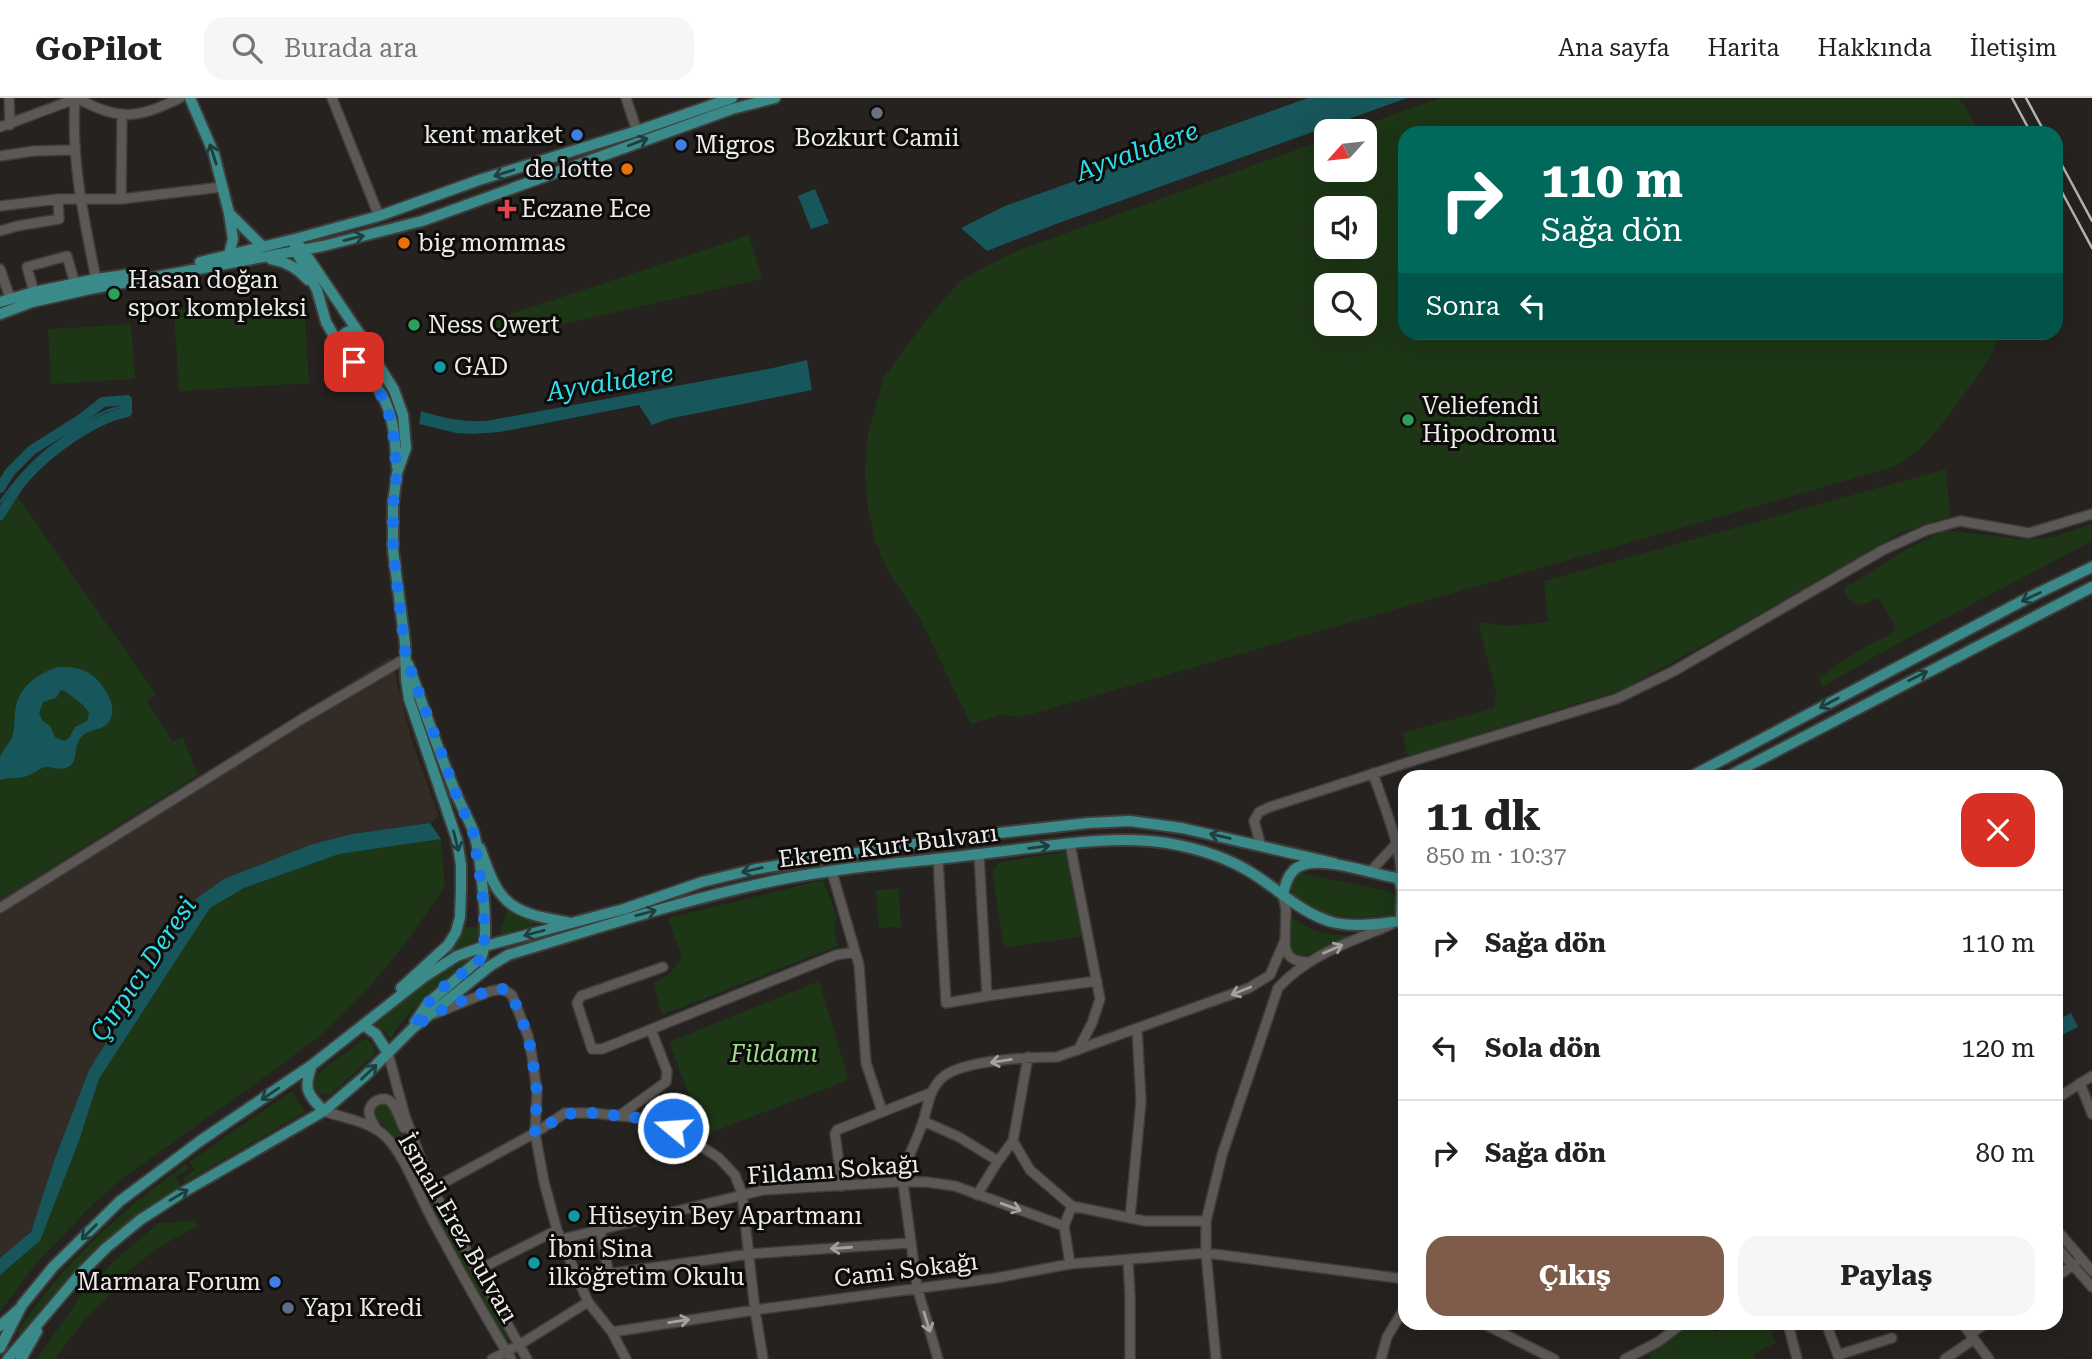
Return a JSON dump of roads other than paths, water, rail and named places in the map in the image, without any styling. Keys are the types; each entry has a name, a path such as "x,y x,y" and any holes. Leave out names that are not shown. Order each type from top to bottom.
{"main road":[{"path":"190,98 214,154 229,214 233,239 230,255 220,265"},
{"path":"298,247 479,180 637,131 732,98"},
{"path":"5,300 96,279 169,269 230,255 323,246 422,221 732,109 775,98"},
{"path":"229,214 263,252 293,266 320,285"},
{"path":"323,246 320,285 326,321 343,349 379,391 387,406 393,430 397,473"},
{"path":"0,1326 22,1306 53,1267 121,1201 200,1142 312,1065 383,1009 410,979 448,945 458,925 461,865 457,840 410,699 406,679 406,658 393,550 393,504 397,473 406,448 403,415 394,390 361,337 320,285 298,247"},
{"path":"0,314 32,302 220,265 263,252"},
{"path":"347,331 355,331 361,337 363,348 357,354 343,349 341,337 347,331"},
{"path":"1703,770 2026,598 2092,567"},
{"path":"1740,770 2092,586"},
{"path":"406,658 453,784 500,894 528,914 569,923"},
{"name":"Ekrem Kurt Bulvarı","path":"383,1009 424,977 457,956 485,946 624,908 702,882 756,869 946,839 1130,821 1182,828 1398,878"},
{"path":"8,1359 54,1303 106,1248 140,1220 340,1099 413,1028 428,1003 442,988 478,962 485,946 482,888 473,832"},
{"name":"Ekrem Kurt Bulvarı","path":"413,1028 490,966 509,955 667,907 779,880 1070,844 1131,840 1166,843 1204,851 1232,861 1313,915 1333,922 1398,921"},
{"path":"1283,895 1290,874 1297,868 1334,863"},
{"path":"461,889 468,894 482,888"},
{"path":"363,1025 376,1034 388,1053"},
{"path":"312,1065 306,1085 309,1094 324,1111"},
{"path":"21,1359 54,1303"},
{"path":"0,1348 22,1306"}],"street":[{"path":"9,98 5,126 77,99 122,115 138,115 180,98"},
{"path":"332,98 379,216"},
{"path":"626,98 637,131"},
{"path":"77,99 74,150 80,200 96,279"},
{"path":"121,199 122,115"},
{"path":"0,156 34,151 74,150"},
{"path":"0,206 58,199 121,199 222,187"},
{"path":"0,231 59,219 58,199"},
{"path":"34,292 27,267 67,256 75,284"},
{"path":"0,269 5,300"},
{"path":"1261,846 1254,821 1259,812 1373,773 1616,699 1674,671 1883,550 1927,530 1960,520 2029,533 2092,514"},
{"path":"0,908 302,719 406,658"},
{"path":"1373,773 1398,853"},
{"path":"1070,844 1100,999 1092,1023 1078,1050"},
{"path":"1370,872 1396,844"},
{"path":"979,855 987,996"},
{"path":"937,859 946,1003 1097,981"},
{"path":"832,872 859,965 866,1063 882,1111"},
{"path":"1283,895 1286,910 1285,950 1295,961 1308,962"},
{"path":"1216,1359 1206,1253 1206,1221 1222,1155 1278,988 1291,974 1324,953 1398,922"},
{"path":"938,1359 917,1287 900,1182 923,1121 930,1093 941,1078 956,1068 1028,1057 1057,1057 1249,988 1270,975 1285,940"},
{"path":"663,967 581,996 577,1003 592,1049 602,1049 836,955 855,951"},
{"path":"1270,975 1278,988"},
{"path":"426,1017 491,991 503,989 512,995 528,1036 536,1078 535,1133 544,1182 559,1235 588,1302 612,1332 626,1359"},
{"path":"1130,1218 1141,1101 1136,1029"},
{"path":"619,1116 666,1082 667,1071 651,1030"},
{"path":"388,1053 419,1158"},
{"path":"978,1195 1013,1141 1028,1057"},
{"path":"2063,1094 2092,1076"},
{"path":"2080,1083 2092,1114"},
{"path":"842,1186 835,1135 837,1130 930,1093"},
{"path":"378,1131 371,1120 369,1110 377,1100 389,1100 419,1158"},
{"name":"İsmail Erez Bulvarı","path":"324,1111 358,1120 378,1131 395,1147 509,1355"},
{"path":"432,1189 565,1114 593,1113 649,1119 673,1128 719,1158 735,1175 743,1194 763,1359"},
{"path":"923,1121 960,1137 998,1161"},
{"path":"1013,1141 1030,1170 1072,1206 1145,1221 1206,1221"},
{"name":"İsmail Erez Bulvarı","path":"419,1158 432,1189 476,1271 527,1359"},
{"name":"Fildamı Sokağı","path":"476,1271 559,1235 600,1229 743,1194 785,1188 926,1182 955,1186 1063,1226"},
{"path":"1070,1264 1063,1226 1072,1206"},
{"path":"600,1229 609,1275"},
{"path":"2063,1237 2092,1271"},
{"path":"579,1278 750,1254 909,1243"},
{"name":"Cami Sokağı","path":"612,1332 996,1278 1070,1264 1206,1253 1398,1278"},
{"path":"2063,1254 2092,1287"},
{"path":"2063,1272 2080,1258"},
{"path":"1128,1259 1130,1359"},
{"path":"492,1359 509,1355 519,1345 588,1302"},
{"path":"1381,1359 1387,1337 1398,1319"},
{"path":"1496,1330 1554,1359"},
{"path":"1625,1359 1658,1342 1674,1330"},
{"path":"1791,1330 1797,1359"},
{"path":"1828,1330 1838,1357 1892,1338"},
{"path":"1967,1330 1989,1359"},
{"path":"1945,1359 1979,1330"}],"water":[{"path":"1308,98 1407,98 1348,119 1314,119 1314,131 987,251 961,228 1005,206"},
{"path":"815,189 829,223 811,229 798,196"},
{"path":"807,360 812,390 668,419 652,425 639,405 500,432 456,433 419,424 421,411 453,419 486,421"},
{"path":"58,667 72,668 91,674 108,694 111,718 104,726 83,736 78,743 74,761 68,767 46,767 27,776 0,780 0,757 14,731 18,699 26,686","holes":["64,690 82,704 89,714 87,721 75,727 64,741 55,737 39,713 43,702 56,698 60,691"]},
{"path":"430,823 441,839 339,854 244,888 210,908 99,1079 79,1141 40,1241 0,1275 0,1258 31,1232 54,1161 89,1070 197,898 224,879 310,845 352,834"},
{"path":"2071,1013 2078,1027 2063,1034 2063,1017"}],"waterway":[{"path":"0,488 10,472 32,450 103,402 127,400 127,412 85,429 46,458 21,482 0,515"},
{"name":"Ayvalıdere","path":"0,502 26,470 54,444 100,414 126,406"}],"railway":[{"path":"2012,98 2027,126"},
{"path":"2026,98 2041,126"},
{"path":"2063,167 2092,221"},
{"path":"2063,194 2092,248"}],"place":[{"name":"Bozkurt Camii","path":"877,113"},
{"name":"kent market","path":"577,135"},
{"name":"Migros","path":"681,145"},
{"name":"de lotte","path":"627,169"},
{"name":"Eczane Ece","path":"507,209"},
{"name":"big mommas","path":"404,243"},
{"name":"Hasan doğan spor kompleksi","path":"114,294"},
{"name":"Ness Qwert","path":"414,325"},
{"name":"GAD","path":"440,367"},
{"name":"Veliefendi Hipodromu","path":"1408,420"},
{"name":"Hüseyin Bey Apartmanı","path":"574,1216"},
{"name":"İbni Sina ilköğretim Okulu","path":"534,1263"},
{"name":"Marmara Forum","path":"275,1282"},
{"name":"Yapı Kredi","path":"288,1308"}],"water label":[{"name":"Çırpıcı Deresi","path":"143,969"}],"park label":[{"name":"Fildamı","path":"774,1054"}]}
